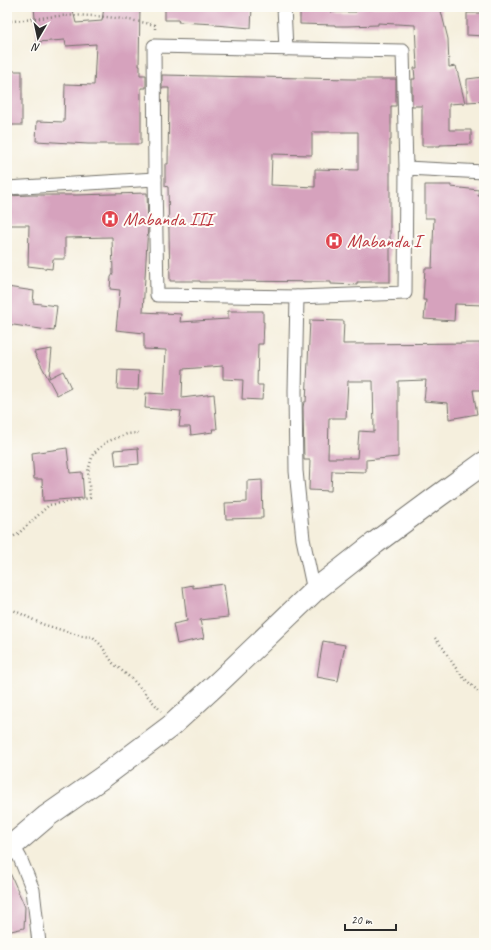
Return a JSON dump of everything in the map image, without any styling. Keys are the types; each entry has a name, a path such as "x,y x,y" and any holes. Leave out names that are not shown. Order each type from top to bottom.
{"highway":[{"path":"10,848 47,816 103,777 171,726 314,591 375,543 484,463"}],"street":[{"path":"284,7 286,48"},
{"path":"154,46 403,51 406,168 405,293 297,297 157,295 154,46"},
{"path":"406,168 484,172"},
{"path":"7,188 155,179"},
{"path":"297,297 295,391 296,471 304,539 314,591"},
{"path":"10,848 20,858 33,890 39,943"}],"path":[{"path":"7,21 22,21 60,16 98,16 136,21 155,25 154,46"},
{"path":"7,540 18,534 49,505 90,498 88,471 93,454 106,442 127,434 138,433"},
{"path":"7,608 42,624 81,636 93,637 101,645 113,664 134,681 168,718 171,726"},
{"path":"435,638 455,668 484,697"}],"building":[{"path":"34,7 72,7 76,23 102,21 104,7 140,7 139,66 140,75 146,75 146,88 141,88 141,144 88,144 36,141 37,121 64,122 65,84 94,85 96,44 66,46 65,40 37,42"},
{"path":"165,7 252,7 251,28 178,22 179,20 165,20"},
{"path":"300,7 331,7 331,12 356,12 357,7 440,7 448,39 449,67 456,66 465,103 449,104 449,130 471,130 471,144 422,146 422,106 412,106 412,79 415,79 414,68 417,68 415,25 378,23 378,25 335,26 300,24"},
{"path":"467,13 484,13 484,36 467,35"},
{"path":"7,71 22,71 22,125 7,125"},
{"path":"162,75 396,79 396,106 391,106 390,282 357,282 357,285 331,284 331,282 170,281 168,187 165,186 165,164 168,164 169,88 162,88","holes":["312,132 358,132 358,170 315,169 315,187 271,185 272,154 312,155"]},
{"path":"484,77 484,101 467,102 467,79"},
{"path":"425,185 451,185 451,187 479,190 478,196 484,196 484,305 455,304 454,321 424,319 426,300 423,300 425,268 432,268 434,218 425,218"},
{"path":"147,193 148,225 143,312 181,314 180,322 228,319 228,311 263,311 263,344 258,344 257,385 263,385 262,400 242,399 243,380 223,379 223,366 183,369 182,398 214,394 217,429 212,429 213,432 191,435 190,427 179,427 181,411 145,408 146,393 164,394 166,350 144,349 144,333 116,330 120,290 110,289 111,277 113,274 112,237 65,238 65,259 53,259 52,269 28,266 29,225 7,225 7,196"},
{"path":"7,287 34,291 33,303 57,306 54,331 7,324"},
{"path":"310,320 344,321 343,344 484,343 484,366 481,365 481,390 473,390 477,414 449,419 448,403 424,401 426,380 398,381 398,457 366,460 366,472 332,471 331,491 309,490 310,460 304,460 303,407 304,402 306,402","holes":["348,381 373,381 374,432 359,431 357,458 328,458 329,418 346,418"]},
{"path":"52,349 49,378 63,371 71,388 57,395 34,352"},
{"path":"118,370 139,371 138,390 117,389"},
{"path":"67,448 70,473 82,472 84,498 43,501 42,479 34,479 32,453"},
{"path":"138,448 139,464 116,466 114,450"},
{"path":"262,480 263,518 226,519 225,503 247,502 247,481"},
{"path":"224,584 228,617 200,620 204,638 177,644 173,624 187,621 183,587 193,585 193,588"},
{"path":"323,641 345,645 338,681 317,677"},
{"path":"7,866 25,907 24,928 7,932"}],"place":[{"name":"Mabanda III","path":"110,219"},
{"name":"Mabanda I","path":"334,241"}]}
